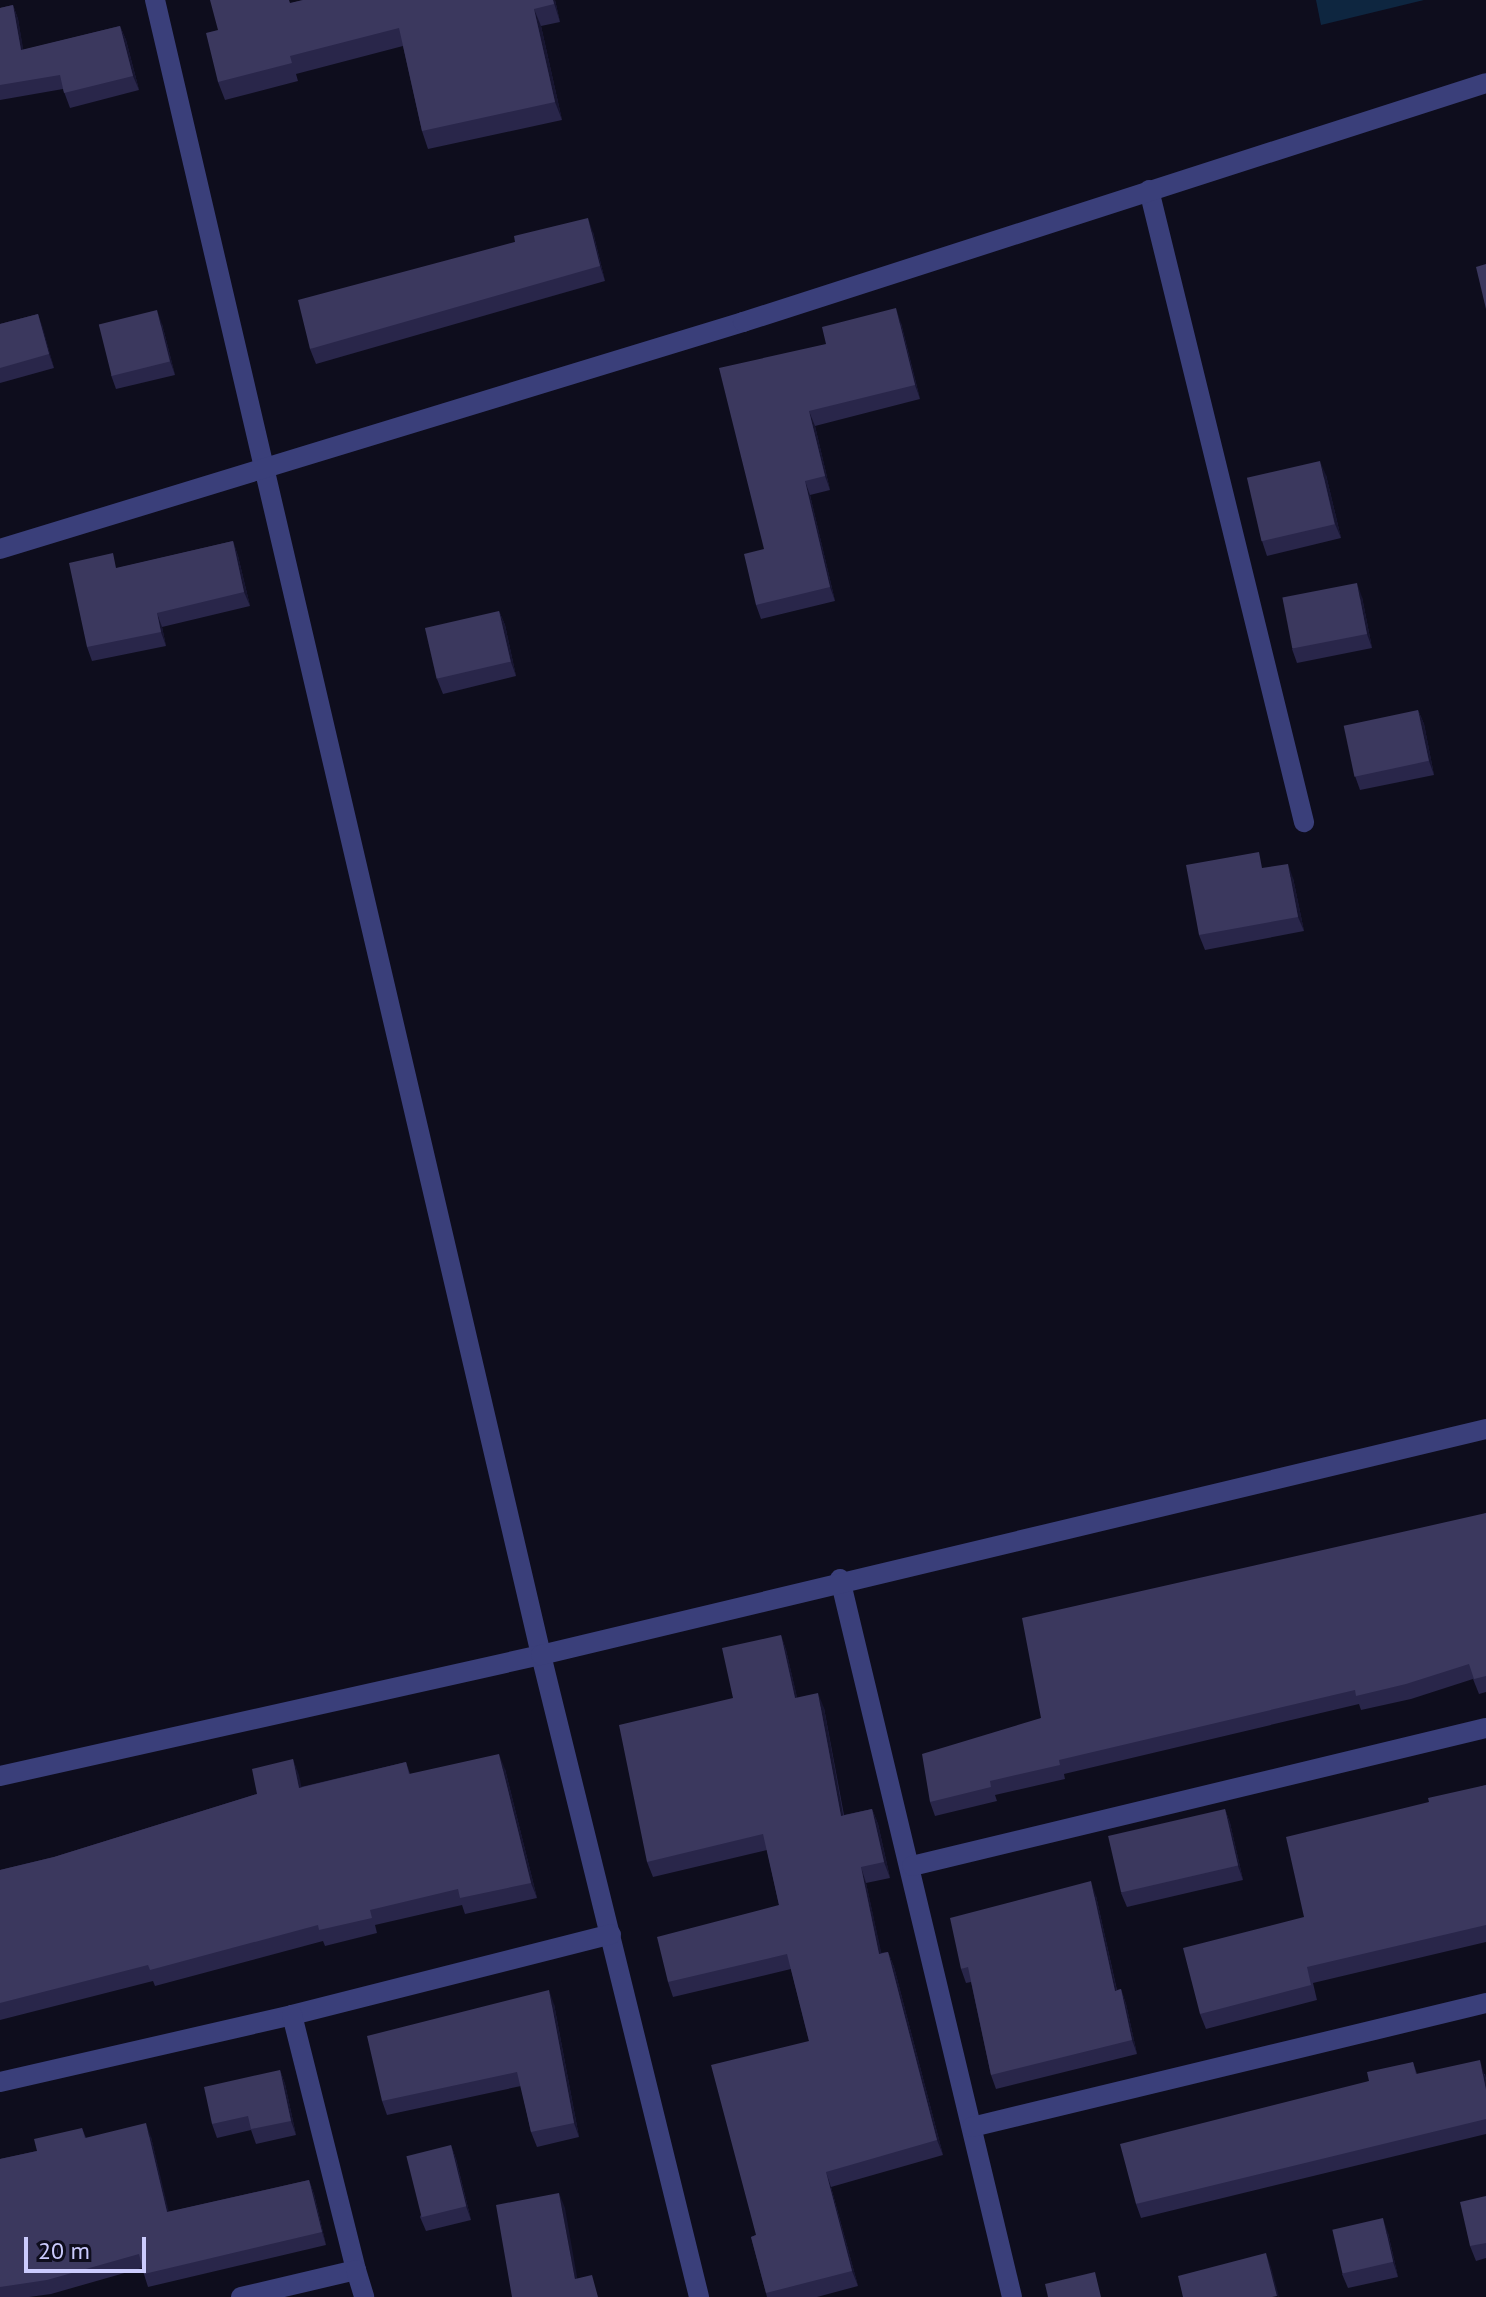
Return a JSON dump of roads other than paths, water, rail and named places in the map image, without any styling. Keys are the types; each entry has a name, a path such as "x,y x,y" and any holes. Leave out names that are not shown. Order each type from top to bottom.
{"street":[{"path":"155,0 541,1655 699,2297"},
{"path":"0,549 743,322 1486,83"},
{"path":"1149,190 1304,822"},
{"path":"0,1776 541,1655 840,1579 1486,1429"},
{"path":"840,1579 912,1866 1012,2297"},
{"path":"912,1866 1486,1728"},
{"path":"0,2082 292,2015 611,1934"},
{"path":"972,2127 1486,2003"},
{"path":"292,2015 364,2297"},
{"path":"241,2297 356,2270"}],"water":[{"path":"1316,0 1424,0 1321,25"}]}
